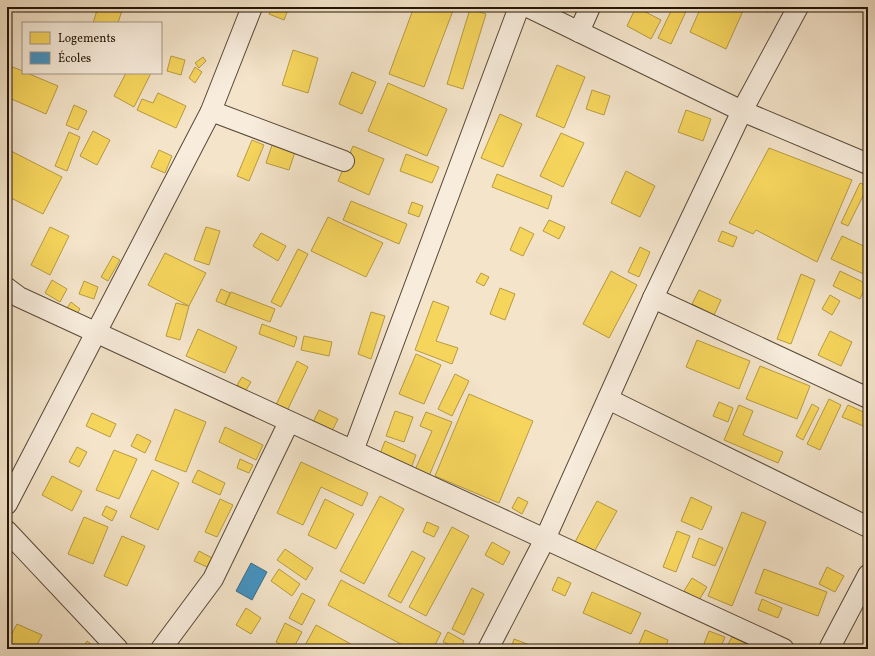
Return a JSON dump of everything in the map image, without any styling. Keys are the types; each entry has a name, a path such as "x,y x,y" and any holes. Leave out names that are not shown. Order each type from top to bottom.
{"street":[{"path":"7,504 211,111 252,7"},
{"path":"353,450 518,7"},
{"path":"528,7 742,111 868,164"},
{"path":"579,32 590,7"},
{"path":"488,649 546,539 653,298 742,111 798,7"},
{"path":"211,111 344,161"},
{"path":"7,288 19,297 784,649"},
{"path":"653,298 868,398"},
{"path":"608,399 868,527"},
{"path":"161,649 212,579 289,422"},
{"path":"7,530 118,649"},
{"path":"829,649 868,575"}],"building: Logements":[{"path":"98,7 123,7 118,22 93,22"},
{"path":"272,7 289,7 284,20 269,14"},
{"path":"414,7 454,8 424,87 389,74"},
{"path":"636,7 661,20 651,39 627,26"},
{"path":"673,7 688,7 671,44 658,38"},
{"path":"701,7 735,7 743,11 726,49 690,32"},
{"path":"755,7 770,7 768,12"},
{"path":"470,9 486,14 463,89 447,84"},
{"path":"293,50 318,58 308,93 282,85"},
{"path":"171,56 185,60 181,75 167,71"},
{"path":"203,57 206,61 199,68 195,63"},
{"path":"7,65 22,71 22,74 29,74 58,86 46,114 7,97"},
{"path":"557,65 585,77 564,128 536,116"},
{"path":"195,67 202,72 195,83 189,78"},
{"path":"352,72 376,82 362,114 339,104"},
{"path":"125,74 150,74 134,107 114,96"},
{"path":"388,83 447,109 427,156 368,131"},
{"path":"592,90 610,96 604,115 586,109"},
{"path":"158,93 186,106 176,128 137,110 142,99 153,103"},
{"path":"74,105 87,111 78,130 66,125"},
{"path":"686,110 711,119 703,141 678,132"},
{"path":"500,114 522,124 503,167 481,158"},
{"path":"93,131 110,140 97,165 80,156"},
{"path":"69,132 80,137 67,171 55,166"},
{"path":"561,133 584,143 563,187 540,176"},
{"path":"252,140 264,145 249,181 237,176"},
{"path":"272,145 295,152 289,170 266,163"},
{"path":"353,146 384,159 369,195 338,181"},
{"path":"769,148 852,180 817,262 756,230 753,234 729,223"},
{"path":"7,149 62,177 43,214 7,196"},
{"path":"159,150 172,156 165,173 151,167"},
{"path":"406,154 439,167 432,183 400,171"},
{"path":"626,171 655,186 640,217 611,203"},
{"path":"497,174 552,196 548,209 492,187"},
{"path":"860,183 868,186 848,226 841,223"},
{"path":"351,201 407,224 399,244 343,220"},
{"path":"412,202 423,206 419,217 408,213"},
{"path":"328,217 383,243 366,277 311,251"},
{"path":"549,220 565,227 559,239 543,231"},
{"path":"50,227 69,236 50,275 31,265"},
{"path":"206,227 220,231 209,265 194,260"},
{"path":"520,227 534,234 523,256 510,250"},
{"path":"722,231 737,237 733,247 718,241"},
{"path":"261,233 286,246 278,261 253,246"},
{"path":"842,236 868,248 868,276 831,259"},
{"path":"640,247 650,252 639,277 628,272"},
{"path":"298,249 308,254 281,307 271,302"},
{"path":"165,253 206,273 189,306 148,285"},
{"path":"113,256 120,260 108,281 101,277"},
{"path":"611,271 637,285 609,338 583,324"},
{"path":"840,271 867,284 860,299 833,286"},
{"path":"481,273 489,277 484,286 476,282"},
{"path":"801,274 815,280 791,344 777,339"},
{"path":"52,280 67,289 60,302 45,293"},
{"path":"84,281 98,287 94,299 79,294"},
{"path":"500,288 515,294 505,320 490,314"},
{"path":"221,289 230,293 225,305 216,301"},
{"path":"699,290 721,300 714,315 692,304"},
{"path":"231,292 275,309 270,322 225,305"},
{"path":"830,295 840,301 832,315 822,309"},
{"path":"433,301 449,307 436,341 458,348 452,364 415,350"},
{"path":"868,301 868,317 863,315"},
{"path":"71,302 80,309 76,315 67,308"},
{"path":"176,303 189,306 180,340 166,336"},
{"path":"371,312 385,316 371,359 358,354"},
{"path":"262,324 297,337 294,347 259,334"},
{"path":"198,329 237,347 225,373 186,356"},
{"path":"830,331 852,342 841,366 818,355"},
{"path":"868,331 868,342 864,340"},
{"path":"304,336 332,342 329,356 301,350"},
{"path":"697,340 750,361 739,389 686,367"},
{"path":"416,354 441,365 424,404 399,394"},
{"path":"297,361 308,367 287,411 276,405"},
{"path":"760,366 810,386 797,419 746,399"},
{"path":"455,374 469,381 452,416 438,409"},
{"path":"242,377 251,382 246,390 237,385"},
{"path":"469,394 533,421 499,503 435,476"},
{"path":"829,399 841,405 820,450 807,444"},
{"path":"719,402 733,408 728,422 713,416"},
{"path":"812,404 819,408 803,440 796,436"},
{"path":"739,405 753,411 743,435 783,452 778,463 724,440"},
{"path":"848,405 868,414 868,428 842,417"},
{"path":"175,409 206,422 186,472 155,460"},
{"path":"319,410 338,419 330,435 311,426"},
{"path":"395,411 413,417 404,442 386,436"},
{"path":"426,412 452,422 429,476 415,470 432,431 420,426"},
{"path":"92,413 116,424 110,437 86,426"},
{"path":"225,427 263,445 256,460 219,442"},
{"path":"137,434 151,441 145,453 131,446"},
{"path":"385,441 416,455 411,468 380,454"},
{"path":"77,447 87,452 79,467 69,462"},
{"path":"114,450 137,459 119,499 96,490"},
{"path":"240,459 253,465 249,473 237,468"},
{"path":"301,462 368,493 362,506 321,487 303,525 277,513"},
{"path":"152,470 179,483 158,530 130,517"},
{"path":"198,470 225,483 220,495 192,482"},
{"path":"52,476 82,491 72,511 42,495"},
{"path":"380,496 404,509 364,584 340,571"},
{"path":"518,497 528,502 522,514 512,508"},
{"path":"691,497 712,507 702,530 681,521"},
{"path":"220,499 233,505 217,537 205,532"},
{"path":"325,499 354,514 336,549 308,535"},
{"path":"597,501 617,511 594,552 575,542"},
{"path":"106,506 117,511 112,521 102,515"},
{"path":"742,512 766,522 732,606 708,596"},
{"path":"84,517 108,527 93,564 68,554"},
{"path":"427,522 439,527 434,537 423,532"},
{"path":"452,527 469,536 426,616 409,607"},
{"path":"677,531 690,536 676,572 663,567"},
{"path":"122,536 145,546 127,586 104,576"},
{"path":"699,538 723,548 715,566 692,557"},
{"path":"492,542 510,552 503,565 485,555"},
{"path":"285,549 313,568 306,580 277,560"},
{"path":"199,551 212,558 207,567 194,561"},
{"path":"412,551 425,558 401,603 388,596"},
{"path":"827,567 844,576 835,592 819,584"},
{"path":"279,569 300,584 292,596 271,581"},
{"path":"764,569 827,592 818,616 755,593"},
{"path":"558,577 571,583 565,596 552,590"},
{"path":"692,578 707,587 699,600 684,591"},
{"path":"341,580 441,633 433,649 410,649 328,605"},
{"path":"472,588 484,594 464,635 452,629"},
{"path":"592,592 641,613 631,634 583,613"},
{"path":"302,593 315,600 302,625 289,618"},
{"path":"762,599 782,608 778,618 758,610"},
{"path":"246,608 261,618 251,634 236,625"},
{"path":"285,623 302,632 293,649 289,649 276,642"},
{"path":"17,624 42,635 35,649 7,649 7,635 10,637"},
{"path":"316,625 360,649 303,649"},
{"path":"645,630 668,640 665,649 637,649"},
{"path":"709,631 725,637 720,649 702,649"},
{"path":"448,632 464,641 460,649 443,642"},
{"path":"732,637 756,648 726,648"},
{"path":"514,639 535,647 535,649 511,649"},
{"path":"87,641 98,649 82,649"}],"building: Écoles":[{"path":"251,563 267,572 252,600 236,591"}]}
